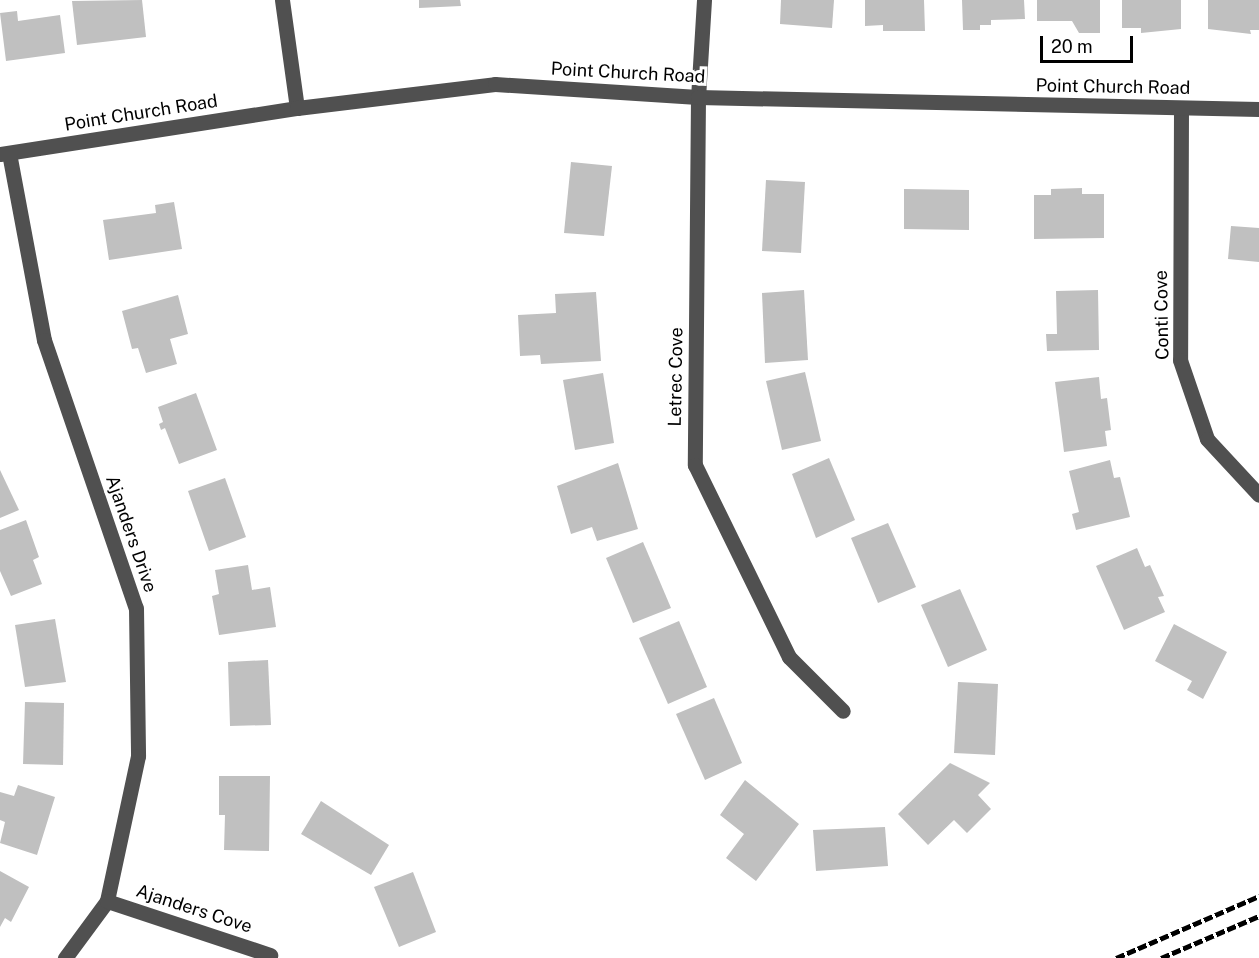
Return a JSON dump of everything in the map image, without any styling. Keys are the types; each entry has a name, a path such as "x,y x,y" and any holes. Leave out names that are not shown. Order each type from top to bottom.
{"street":[{"path":"282,0 297,108"},
{"name":"Letrec Cove","path":"704,0 698,97 695,465 789,657 843,711"},
{"name":"Point Church Road","path":"4,154 297,108 495,84 698,97 1259,109"},
{"name":"Conti Cove","path":"1181,109 1180,360 1207,439 1259,495"},
{"name":"Ajanders Drive","path":"4,154 44,340 136,608 138,756 107,901 64,958"},
{"name":"Ajanders Cove","path":"107,901 270,955"}],"building":[{"path":"142,0 146,37 77,45 72,1"},
{"path":"419,0 460,0 461,6 419,8"},
{"path":"781,0 834,0 832,28 780,24"},
{"path":"865,0 924,0 925,31 883,31 883,25 865,26"},
{"path":"962,0 1024,0 1025,19 991,20 991,25 980,25 980,30 963,30"},
{"path":"1037,0 1100,0 1100,33 1079,33 1072,21 1037,21"},
{"path":"1122,0 1181,0 1181,29 1141,33 1141,28 1122,28"},
{"path":"1208,0 1259,0 1259,30 1250,30 1251,34 1208,29"},
{"path":"17,11 18,21 60,15 65,53 6,61 0,13"},
{"path":"571,162 612,166 604,236 564,233"},
{"path":"766,180 805,182 801,253 762,251"},
{"path":"1082,188 1082,194 1104,194 1104,238 1034,239 1034,195 1051,195 1051,189"},
{"path":"904,189 969,190 969,230 904,229"},
{"path":"174,202 182,249 109,260 103,220 156,213 155,205"},
{"path":"1231,226 1259,228 1259,262 1228,259"},
{"path":"804,290 808,360 765,363 762,293"},
{"path":"1098,290 1099,350 1047,351 1046,334 1057,334 1056,291"},
{"path":"596,292 601,361 541,364 540,355 520,356 518,315 556,313 555,294"},
{"path":"178,295 188,334 170,339 177,364 146,373 138,348 132,349 122,311"},
{"path":"805,372 821,441 782,450 766,381"},
{"path":"603,373 614,443 575,450 563,380"},
{"path":"1099,377 1101,399 1107,398 1111,430 1105,431 1107,446 1064,452 1055,382"},
{"path":"196,393 217,450 179,464 165,428 161,430 159,424 163,422 158,407"},
{"path":"829,458 855,520 816,538 792,474"},
{"path":"1110,460 1114,478 1120,477 1130,517 1076,530 1072,514 1079,512 1069,471"},
{"path":"618,463 638,529 597,541 592,527 571,534 557,486"},
{"path":"0,470 19,510 0,518"},
{"path":"225,478 246,537 209,551 188,491"},
{"path":"26,520 39,557 33,560 42,584 11,596 0,571 0,530"},
{"path":"888,523 916,587 878,603 851,538"},
{"path":"643,542 671,608 633,623 606,558"},
{"path":"1137,548 1145,567 1150,565 1164,596 1158,597 1165,612 1124,630 1096,566"},
{"path":"248,565 252,590 270,587 276,627 219,635 212,596 219,594 215,570"},
{"path":"960,589 987,650 948,667 921,605"},
{"path":"55,619 66,682 25,687 15,625"},
{"path":"679,621 707,687 668,704 639,638"},
{"path":"1174,624 1227,652 1203,699 1187,690 1192,681 1155,661"},
{"path":"268,660 271,725 230,726 228,662"},
{"path":"958,682 998,684 995,755 954,753"},
{"path":"714,698 742,763 705,780 676,714"},
{"path":"25,702 64,703 63,765 23,764"},
{"path":"950,763 990,783 978,795 991,809 967,833 954,820 928,845 898,814"},
{"path":"219,776 270,776 269,851 224,850 225,815 219,815"},
{"path":"745,780 799,824 756,881 726,858 744,834 720,815"},
{"path":"18,785 55,797 37,855 0,843 5,822 0,820 0,792 14,796"},
{"path":"321,801 389,845 371,875 301,834"},
{"path":"885,827 888,866 816,871 813,830"},
{"path":"0,871 29,887 11,922 5,918 0,927"},
{"path":"413,872 436,932 399,947 374,887"}],"railway":[{"path":"1116,958 1259,896"},
{"path":"1161,958 1259,916"}]}
